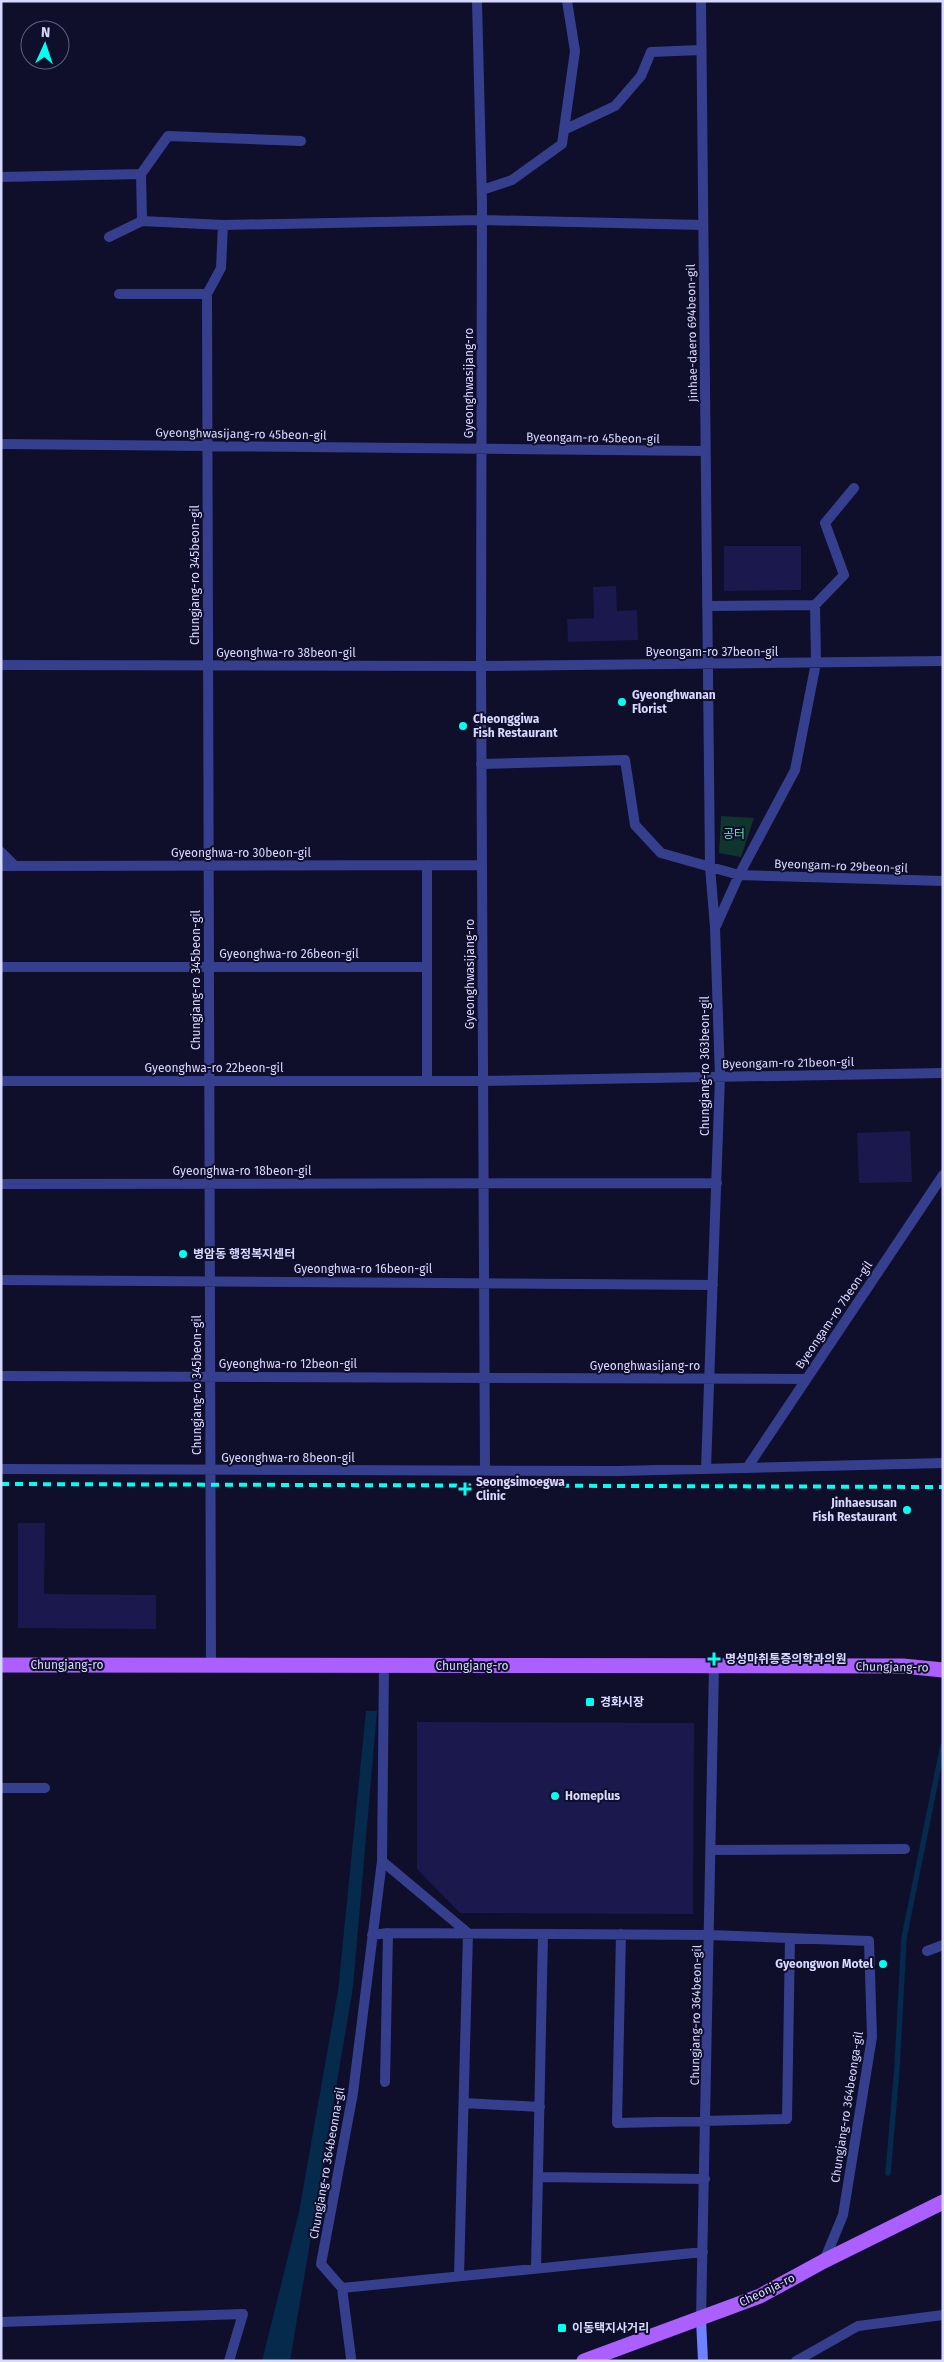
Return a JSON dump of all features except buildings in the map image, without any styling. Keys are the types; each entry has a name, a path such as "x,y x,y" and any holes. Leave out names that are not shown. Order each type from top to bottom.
{"main road":[{"name":"Chungjang-ro","path":"1,1665 903,1666 943,1670"},
{"name":"Cheonja-ro","path":"584,2361 702,2320 760,2296 824,2261 943,2202"}],"street":[{"name":"Gyeonghwasijang-ro","path":"477,1 482,190 481,764 485,1470"},
{"path":"482,190 512,180 562,144 566,129 575,52 566,1"},
{"name":"Jinhae-daero 694beon-gil","path":"701,1 707,664"},
{"path":"566,129 615,106 641,76 651,52 701,50"},
{"path":"142,221 141,174 168,136 301,141"},
{"path":"1,178 141,174"},
{"path":"109,237 142,221 223,225 482,220 703,225"},
{"path":"119,294 207,294 221,268 223,225"},
{"name":"Chungjang-ro 345beon-gil","path":"207,294 211,1665"},
{"name":"Gyeonghwasijang-ro 45beon-gil","path":"1,444 481,449"},
{"name":"Byeongam-ro 45beon-gil","path":"481,449 705,451"},
{"path":"715,927 739,875 795,770 816,664 815,605 844,575 825,523 854,488"},
{"path":"707,606 815,605"},
{"name":"Byeongam-ro 37beon-gil","path":"481,666 816,664 943,661"},
{"name":"Chungjang-ro 363beon-gil","path":"706,1469 720,1076 715,927 710,867 707,664"},
{"name":"Gyeonghwa-ro 38beon-gil","path":"1,665 481,666"},
{"path":"481,764 624,760 635,826 660,853 739,875"},
{"path":"1,852 15,866"},
{"path":"427,1081 426,967 428,865"},
{"name":"Gyeonghwa-ro 30beon-gil","path":"1,866 482,865"},
{"name":"Byeongam-ro 29beon-gil","path":"739,875 943,881"},
{"name":"Gyeonghwa-ro 26beon-gil","path":"1,967 426,967"},
{"name":"Byeongam-ro 21beon-gil","path":"483,1081 943,1073"},
{"name":"Gyeonghwa-ro 22beon-gil","path":"1,1081 483,1081"},
{"name":"Byeongam-ro 7beon-gil","path":"747,1468 943,1175"},
{"path":"483,1183 717,1183"},
{"name":"Gyeonghwa-ro 18beon-gil","path":"1,1184 483,1183"},
{"name":"Gyeonghwa-ro 16beon-gil","path":"1,1280 484,1282"},
{"path":"484,1282 713,1285"},
{"name":"Gyeonghwa-ro 12beon-gil","path":"1,1376 484,1377"},
{"name":"Gyeonghwasijang-ro","path":"484,1377 806,1379"},
{"path":"485,1470 706,1469 943,1463"},
{"name":"Gyeonghwa-ro 8beon-gil","path":"1,1469 485,1470"},
{"path":"384,1666 382,1861 372,1935 388,1933 710,1934"},
{"name":"Chungjang-ro 364beon-gil","path":"702,2320 714,1666"},
{"path":"1,1788 45,1788"},
{"path":"711,1850 905,1849"},
{"path":"382,1861 468,1934"},
{"path":"385,2082 388,1933"},
{"path":"459,2276 468,1934"},
{"path":"536,2268 543,1934"},
{"path":"621,1934 617,2123 787,2120 790,1938"},
{"name":"Chungjang-ro 364beonga-gil","path":"710,1934 869,1941 872,2036 843,2215 824,2261"},
{"name":"Chungjang-ro 364beonna-gil","path":"342,2288 321,2264 353,2093 372,1935"},
{"path":"927,1951 943,1945"},
{"path":"464,2103 540,2106"},
{"path":"538,2177 704,2179"},
{"path":"351,2358 342,2288 703,2252"},
{"path":"1,2322 243,2314 230,2361"},
{"path":"796,2361 858,2326 943,2315"},
{"path":"702,2320 703,2361"}],"green space":[{"name":"공터","path":"721,816 754,818 741,857 719,853"}],"water":[{"path":"366,1711 377,1711 353,1987 290,2361 262,2361 299,2212 338,1991"}],"waterway":[{"path":"888,2173 897,2068 904,1938 943,1745"}],"railway":[{"path":"1,1484 943,1487"}],"place":[{"name":"Gyeonghwanan Florist","path":"622,702"},
{"name":"Cheonggiwa Fish Restaurant","path":"463,726"},
{"name":"병암동 행정복지센터","path":"183,1254"},
{"name":"Seongsimoegwa Clinic","path":"465,1489"},
{"name":"Jinhaesusan Fish Restaurant","path":"907,1510"},
{"name":"명성마취통증의학과의원","path":"714,1659"},
{"name":"경화시장","path":"590,1702"},
{"name":"Homeplus","path":"555,1796"},
{"name":"Gyeongwon Motel","path":"883,1964"},
{"name":"이동택지사거리","path":"562,2328"}]}
